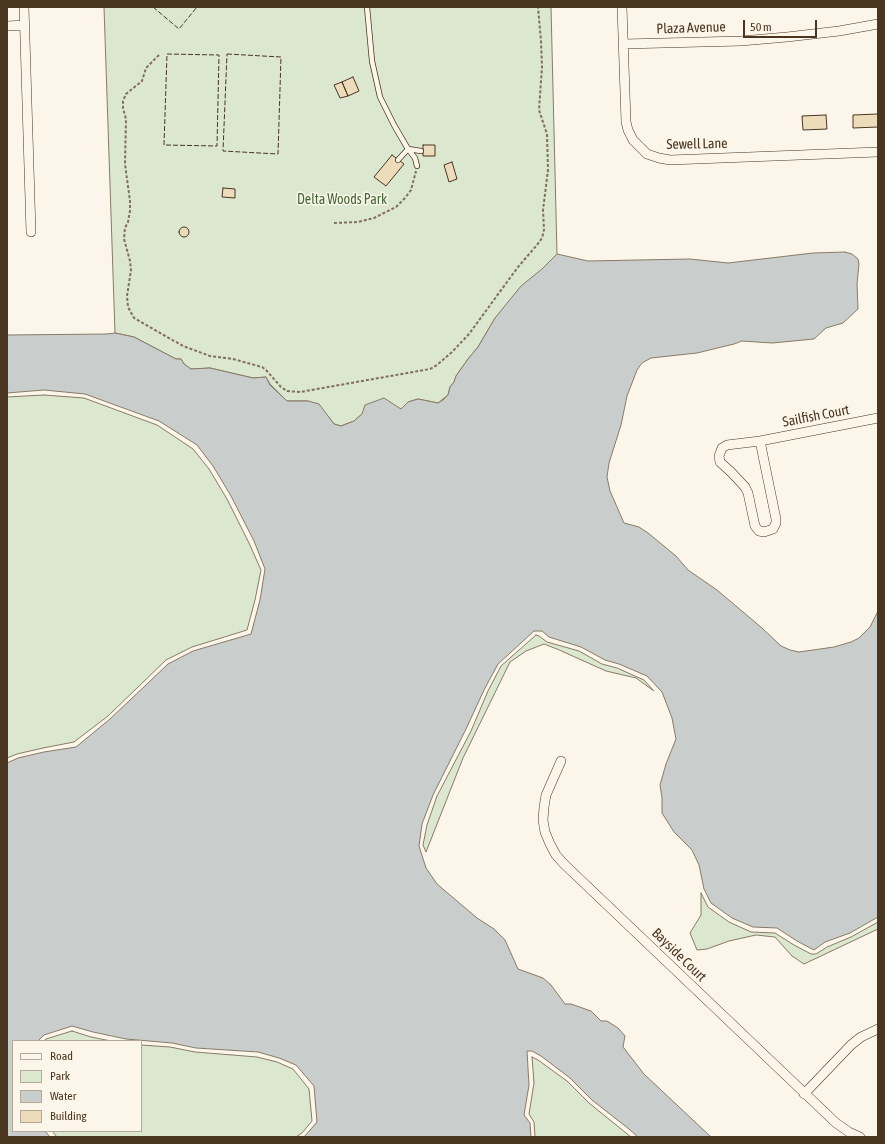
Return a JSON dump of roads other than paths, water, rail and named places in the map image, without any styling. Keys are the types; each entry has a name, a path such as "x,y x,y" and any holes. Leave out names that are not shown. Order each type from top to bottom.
{"street":[{"path":"24,7 31,232"},
{"name":"Sewell Lane","path":"622,7 626,122 633,140 640,148 653,156 670,160 878,152"},
{"name":"Plaza Avenue","path":"624,44 741,41 839,31 878,24"},
{"path":"7,26 25,25"},
{"name":"Sailfish Court","path":"760,441 776,519 776,524 772,529 764,532 755,526 748,493 745,487 720,462 719,456 722,448 878,418"},
{"name":"Bayside Court","path":"561,761 546,795 543,820 545,832 556,855 836,1124 860,1137"},
{"path":"804,1094 851,1044 861,1037 878,1029"}],"lane":[{"path":"367,7 372,61 380,97 394,125 415,158 417,166"},
{"path":"408,148 421,151"},
{"path":"398,160 408,148"}],"water":[{"path":"845,252 852,254 858,259 858,309 843,323 826,328 814,339 772,343 742,341 697,353 651,358 642,363 637,370 627,396 621,425 609,463 607,477 610,491 624,523 639,527 648,533 676,556 688,570 717,590 781,646 799,652 834,647 851,642 859,638 870,627 878,611 878,917 850,933 825,942 814,950 777,928 753,927 732,918 711,903 704,889 699,865 692,850 674,832 662,813 660,785 666,764 676,739 672,718 662,692 647,676 619,664 605,660 581,647 549,637 542,631 534,631 498,664 433,795 422,824 419,846 426,868 437,884 477,918 494,929 505,940 518,969 543,978 551,985 565,1004 571,1004 591,1011 601,1021 607,1021 618,1028 625,1036 623,1047 644,1074 711,1137 638,1137 592,1100 570,1078 541,1056 532,1051 527,1051 529,1085 524,1115 530,1123 531,1137 304,1137 317,1122 314,1086 296,1065 258,1052 196,1048 172,1043 126,1039 72,1026 44,1035 39,1040 12,1040 12,1132 46,1132 50,1137 7,1137 7,763 18,758 76,747 110,719 168,664 193,651 251,634 260,600 265,569 254,541 231,496 213,466 197,445 159,421 85,394 44,390 7,393 7,335 115,333 134,337 176,359 181,359 184,364 191,369 210,368 253,378 266,377 270,385 287,401 308,401 319,404 334,424 341,426 354,421 362,414 365,405 384,398 401,409 408,402 418,399 438,403 443,400 448,395 450,387 456,376 478,347 495,318 521,286 542,269 557,254 588,261 690,259 728,263 813,253"}],"park label":[{"name":"Delta Woods Park","path":"342,200"}]}
